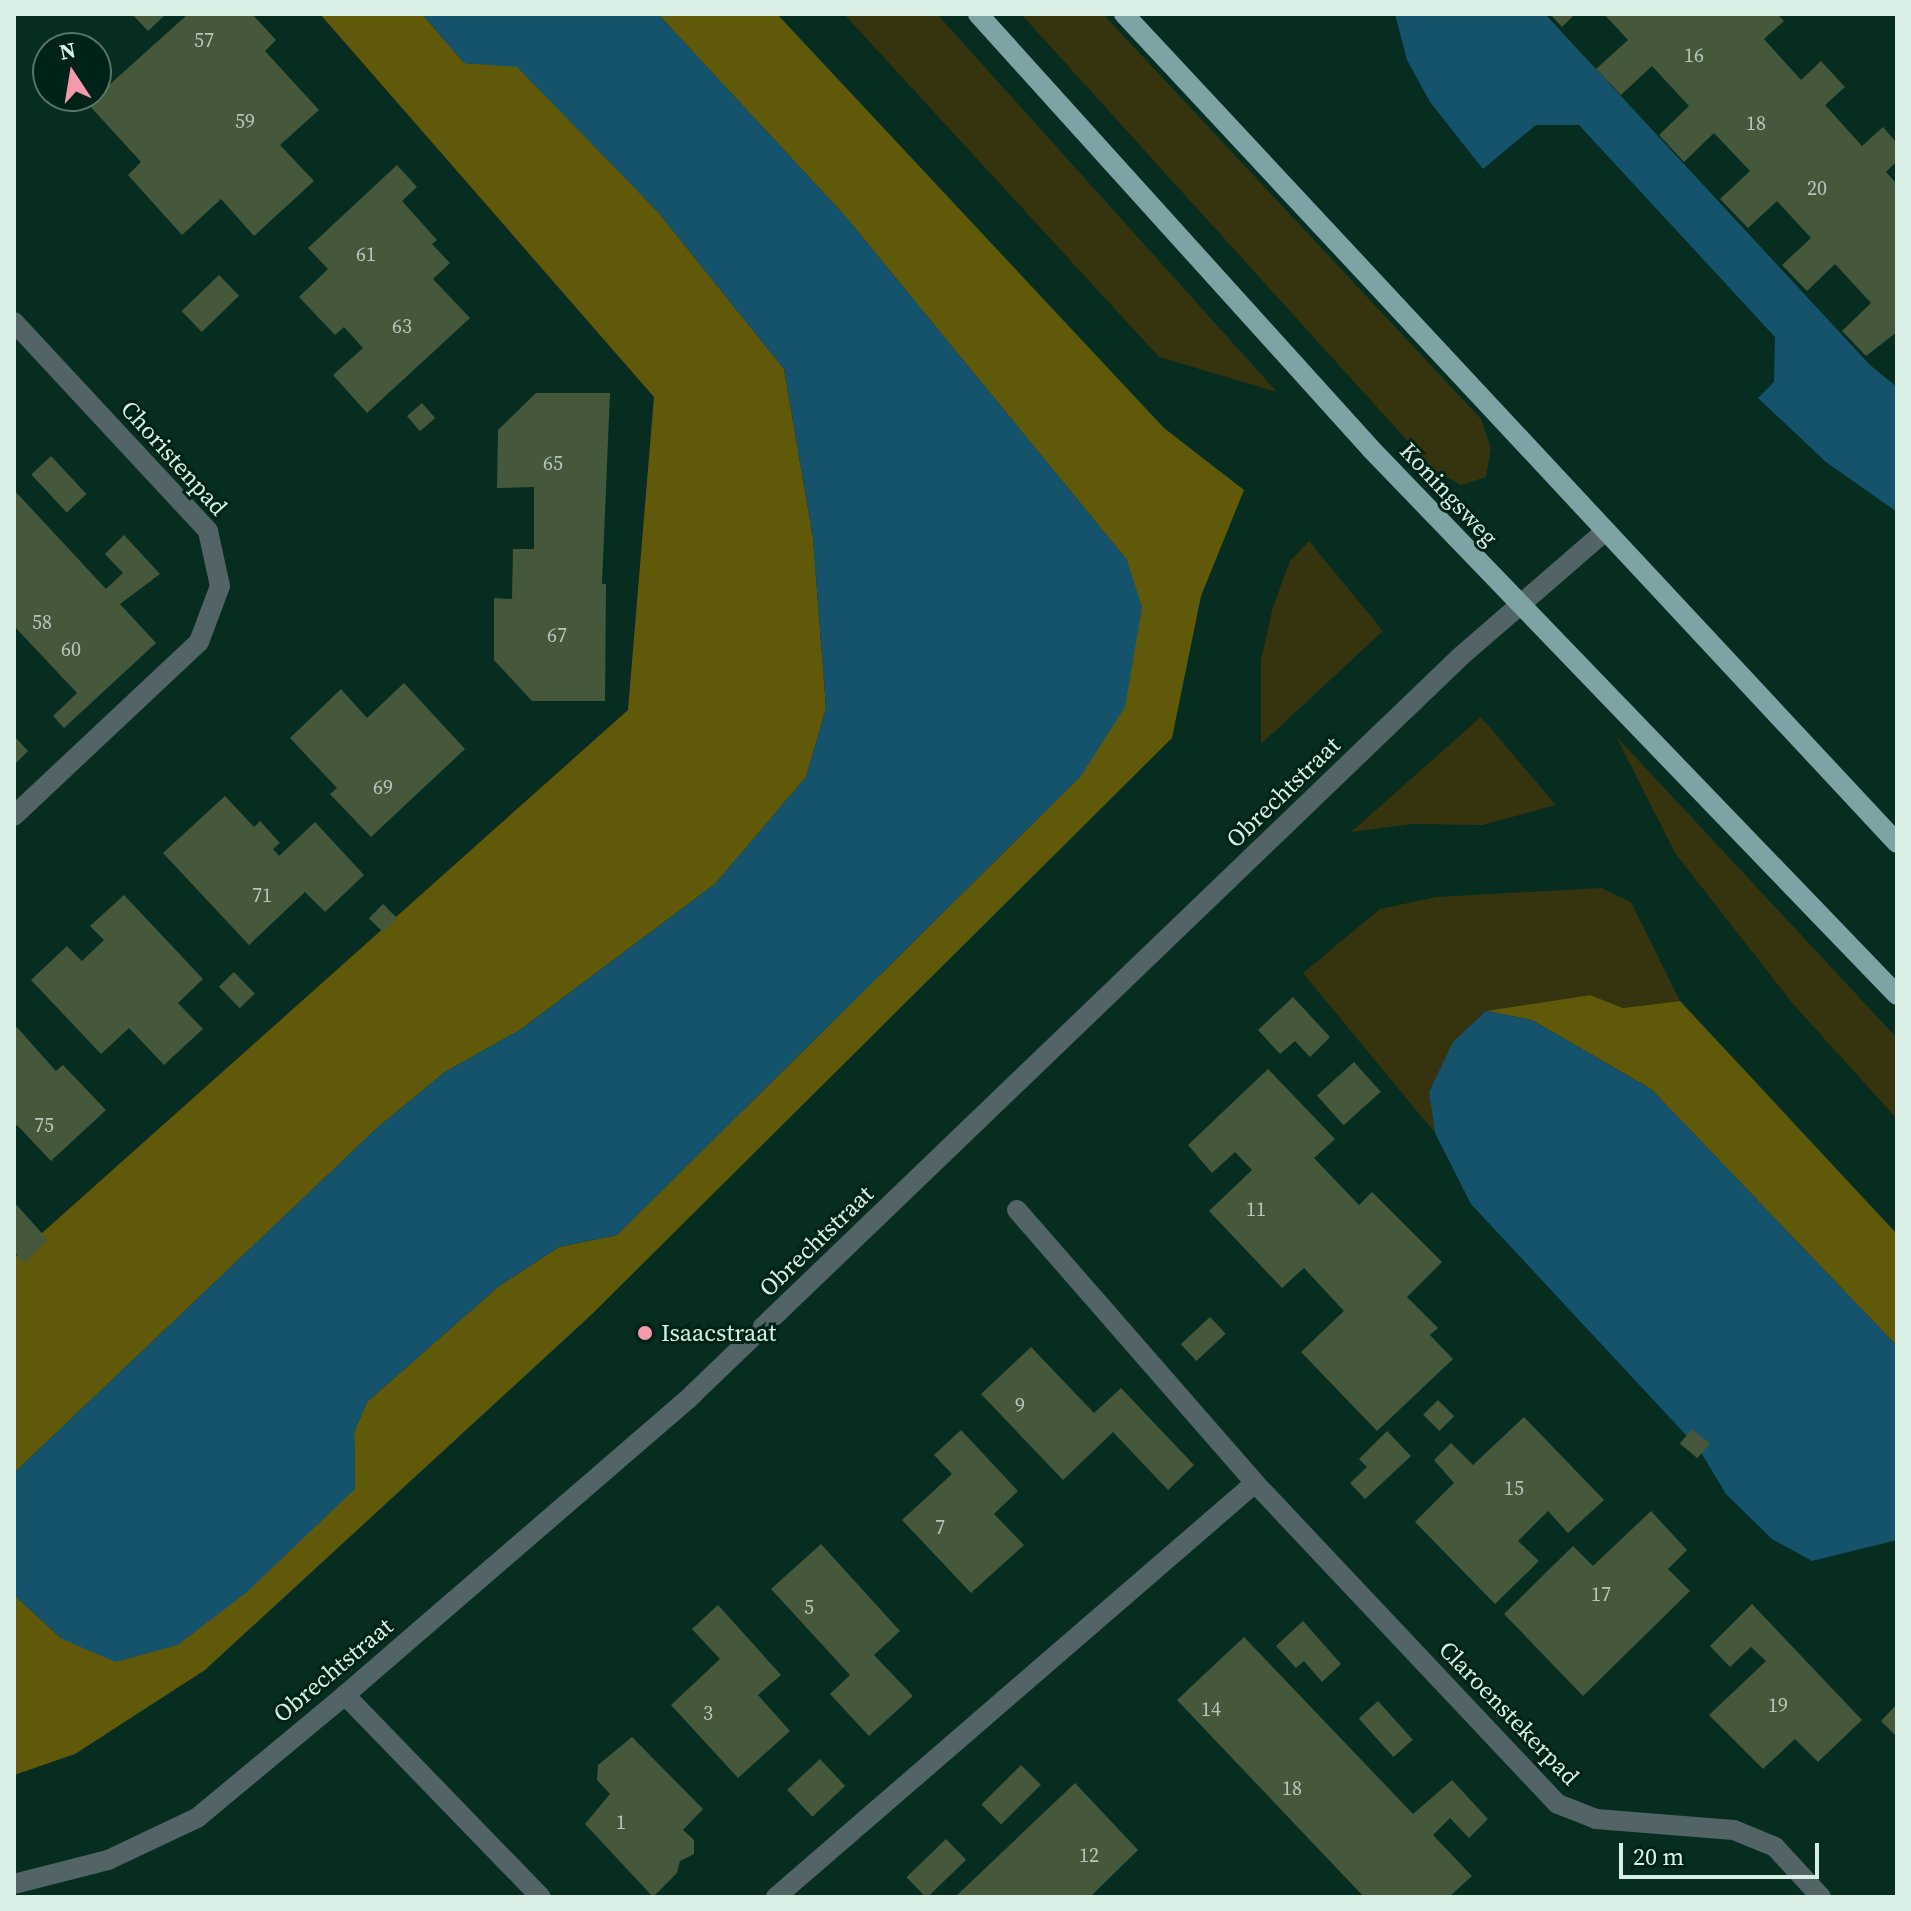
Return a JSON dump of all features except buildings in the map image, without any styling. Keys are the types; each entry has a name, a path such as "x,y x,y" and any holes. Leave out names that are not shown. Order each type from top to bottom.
{"main road":[{"name":"Koningsweg","path":"978,14 1521,608 1897,995"},
{"path":"1124,14 1897,843"}],"street":[{"name":"Choristenpad","path":"14,322 208,531 220,586 199,642 14,816"},
{"name":"Obrechtstraat","path":"14,1884 108,1860 197,1818 345,1695 692,1395 1450,667 1521,608 1604,532"},
{"name":"Claroenstekerpad","path":"1017,1210 1255,1483 1558,1804 1596,1819 1734,1830 1775,1847 1821,1897"},
{"path":"776,1897 1255,1483"},
{"path":"345,1695 541,1897"}],"shaded area":[{"path":"320,14 422,14 464,63 517,66 658,212 784,369 813,538 826,708 806,777 715,884 520,1030 445,1072 377,1128 14,1473 14,1258 628,710 654,397"},
{"path":"658,14 777,14 1164,428 1244,490 1201,596 1172,738 590,1316 205,1670 75,1754 14,1775 14,1595 62,1639 355,1489 354,1432 367,1402 499,1286 559,1247 617,1235 1081,776 1127,560 845,216"},
{"path":"844,14 937,14 1277,392 1159,357"},
{"path":"1021,14 1103,14 1481,419 1491,448 1486,477 1461,485 1433,469"},
{"path":"1309,541 1383,631 1261,744 1261,660 1273,607 1290,561"},
{"path":"1481,717 1556,805 1483,825 1413,824 1351,832"},
{"path":"1616,736 1897,1038 1897,1119 1793,1004 1675,853"},
{"path":"1601,888 1631,902 1680,1001 1623,1008 1590,995 1486,1011 1429,1091 1435,1133 1303,973 1380,909 1436,897"},
{"path":"1590,995 1623,1008 1680,1001 1897,1234 1897,1346 1651,1089 1532,1020 1486,1011"}],"water":[{"path":"422,14 658,14 845,216 1127,560 1142,607 1125,707 1081,776 617,1235 559,1247 499,1286 367,1402 354,1432 355,1489 247,1592 178,1645 116,1662 62,1639 14,1595 14,1473 377,1128 445,1072 520,1030 715,884 806,777 826,708 813,538 784,369 658,212 517,67 464,63"},
{"path":"1395,14 1545,14 1870,365 1897,387 1897,512 1826,462 1758,398 1774,382 1775,337 1579,125 1536,125 1483,169 1430,102 1407,60"},
{"path":"1486,1011 1532,1020 1651,1089 1897,1346 1897,1540 1812,1561 1772,1539 1726,1494 1699,1449 1471,1204 1435,1133 1429,1092 1453,1042"}],"place":[{"name":"Isaacstraat","path":"645,1333"}]}
